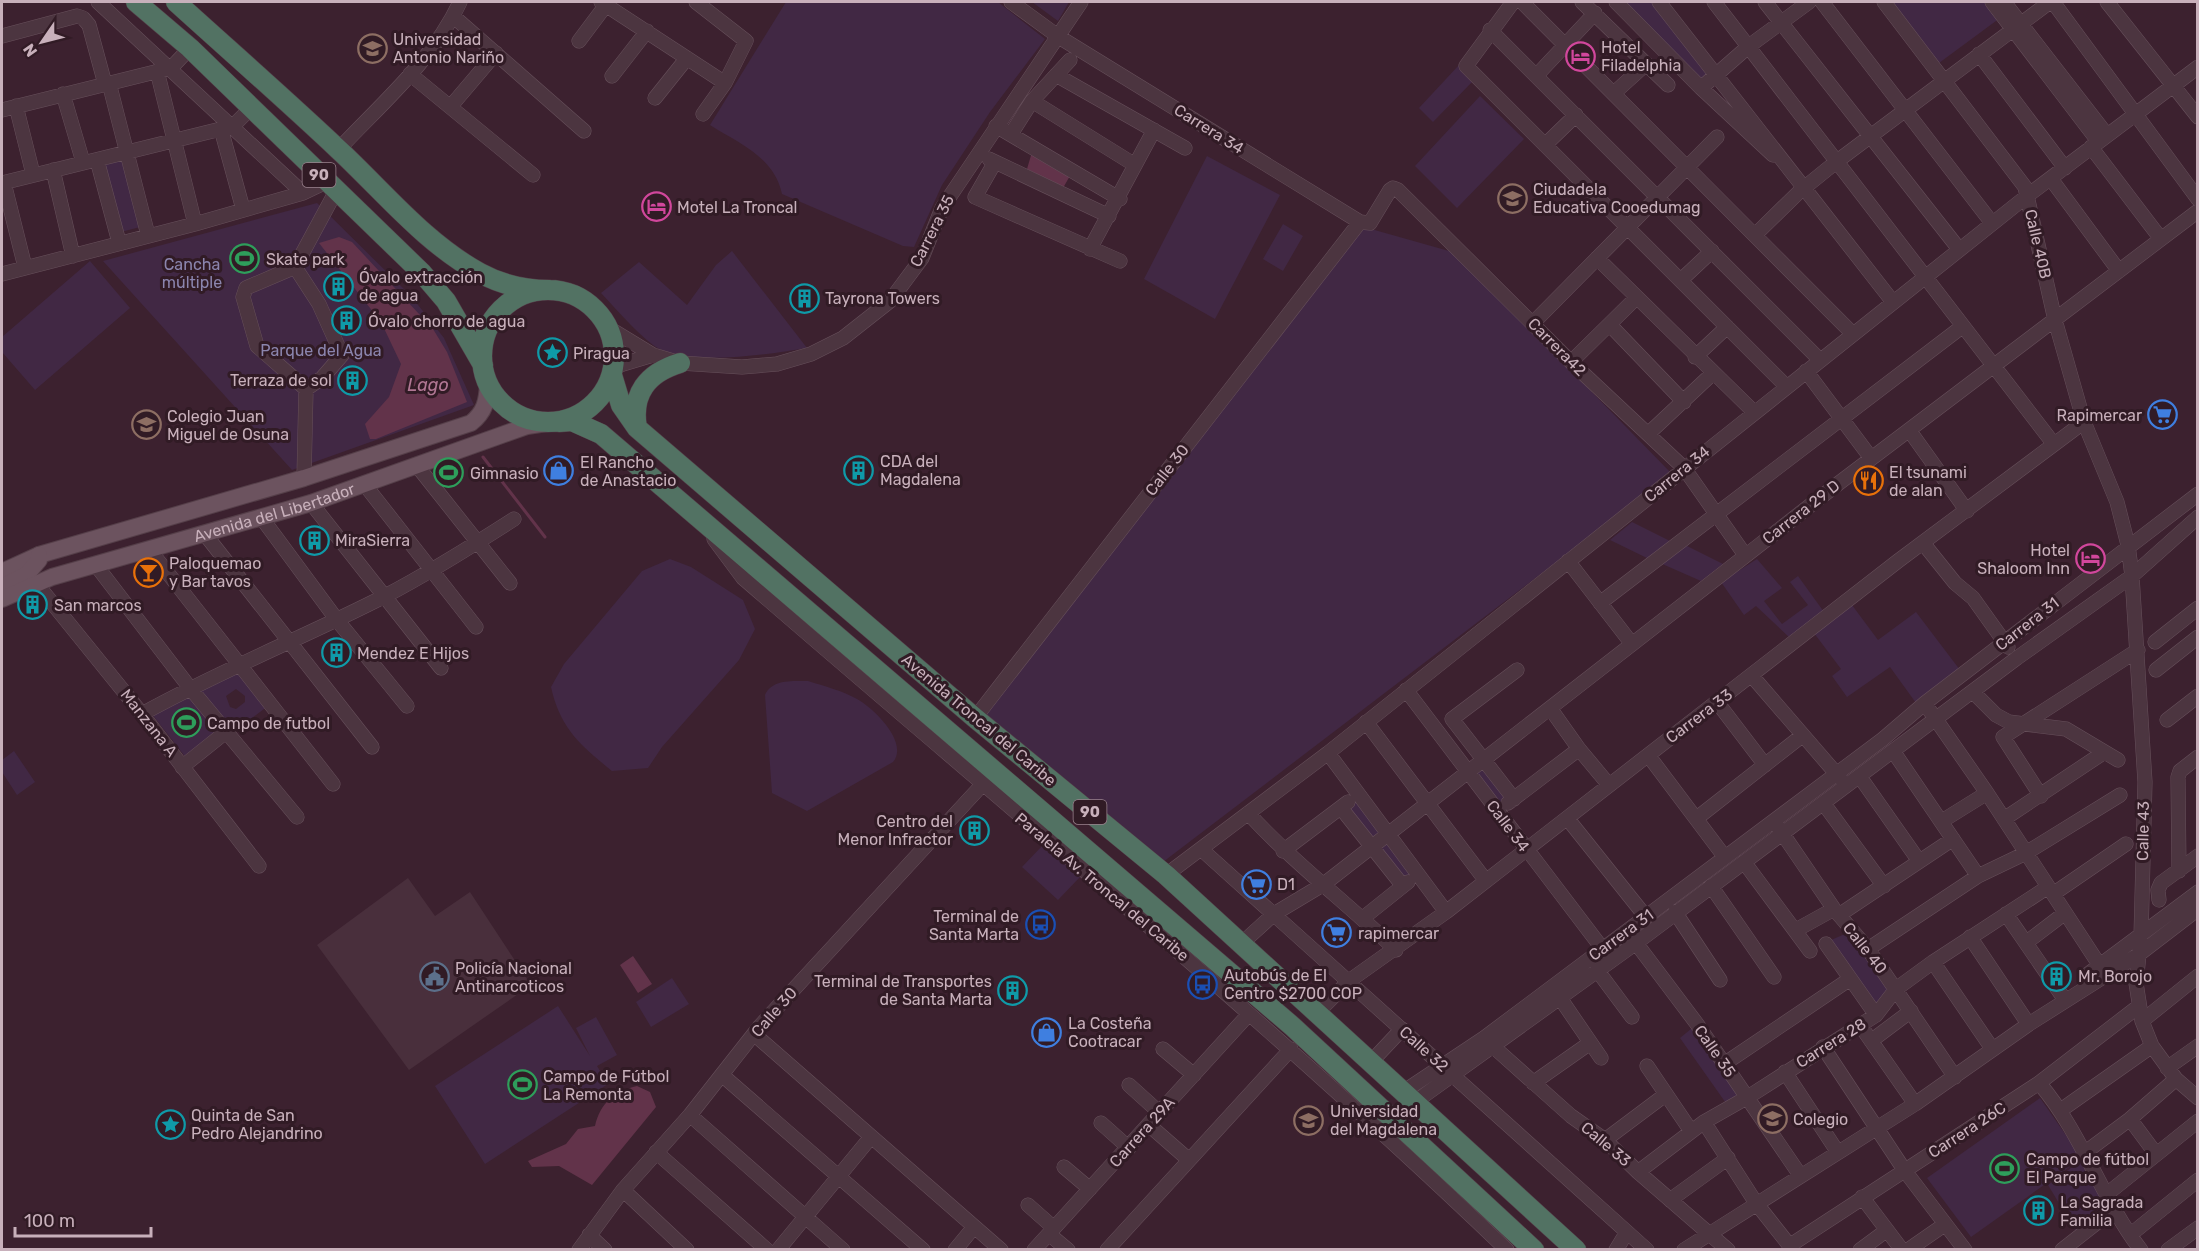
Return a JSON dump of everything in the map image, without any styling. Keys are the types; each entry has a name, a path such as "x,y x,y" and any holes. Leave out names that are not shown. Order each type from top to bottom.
{"highway":[{"name":"90","path":"136,2 190,48 422,273 446,301 486,375"},
{"name":"90","path":"176,2 339,149 427,235 454,257 481,273 510,285 528,290 550,290"},
{"path":"550,290 576,296 588,304 607,327 614,353 613,371 608,386 592,406 577,416 553,422 529,419 512,412 499,399 486,375 485,337 499,312 522,295 550,290"},
{"path":"637,428 634,413 643,385 653,374 680,363"},
{"name":"Avenida Troncal del Caribe","path":"613,371 621,405 637,428 975,718 1166,875 1576,1250"},
{"name":"Avenida Troncal del Caribe","path":"553,422 572,421 601,434 1284,1019 1427,1148 1534,1250"}],"main road":[{"name":"Avenida del Libertador","path":"2,572 39,555 304,478 471,423 481,415 487,403 486,375"},
{"name":"Avenida del Libertador","path":"2,599 36,583 95,564 311,503 418,467 526,426 553,422"},
{"path":"2,588 27,574 39,560 39,555"}],"street":[{"path":"98,2 171,68 227,128 303,193"},
{"path":"339,149 410,74 453,16 460,2"},
{"path":"696,2 746,41 725,83 703,114"},
{"name":"Carrera 34","path":"1011,2 1059,36 1360,222"},
{"name":"Carrera 35","path":"607,327 653,355 680,363 742,367 777,364 811,354 843,338 890,301 922,258 942,208 1081,2"},
{"path":"1513,2 1490,30 1467,66 1787,387"},
{"path":"1522,2 1756,234 1852,334"},
{"path":"1582,2 1668,85"},
{"path":"1616,2 1764,150 1781,158"},
{"path":"1659,2 1893,302"},
{"path":"1714,2 2053,444"},
{"path":"1765,2 1959,249"},
{"path":"1701,88 1749,46 1809,2"},
{"path":"1822,2 1992,223"},
{"path":"1873,2 2025,187 2027,196"},
{"path":"1884,2 1941,82"},
{"path":"1992,2 2017,25"},
{"path":"2004,2 2017,25 2099,141 2161,239"},
{"path":"1756,234 1805,187 1836,162 2017,25 2052,2 2198,199"},
{"path":"2107,2 2198,117"},
{"path":"579,41 603,3 725,83"},
{"path":"1537,75 1595,13"},
{"path":"2,36 77,16 83,18 89,25 128,153 147,235"},
{"path":"453,16 584,131"},
{"path":"1490,30 1820,360"},
{"path":"612,76 647,31"},
{"path":"2,110 171,68 190,48"},
{"path":"451,106 496,53"},
{"path":"1979,54 2065,168"},
{"path":"655,98 687,58"},
{"path":"1011,134 1032,101 1070,60"},
{"path":"1614,93 1645,65"},
{"name":"Calle 40B","path":"2128,545 2117,502 2084,422 2055,320 2027,196 2198,67"},
{"path":"157,71 195,224"},
{"path":"410,74 533,175"},
{"path":"1056,75 1185,148"},
{"path":"63,94 83,162"},
{"path":"1032,101 1135,165"},
{"path":"16,106 33,174"},
{"path":"25,267 3,183 227,128 251,108"},
{"path":"1545,145 1576,115"},
{"path":"996,126 1119,199"},
{"path":"227,128 243,209"},
{"path":"1090,249 1119,199 1154,130"},
{"path":"1533,323 1717,137"},
{"path":"978,152 1109,216"},
{"path":"97,160 119,242"},
{"path":"995,162 975,196 1120,261"},
{"path":"52,170 73,256"},
{"path":"2051,179 2119,271"},
{"path":"2,274 331,186"},
{"path":"306,389 257,346 243,297 246,288 295,267 331,186"},
{"name":"Carrera42","path":"1360,222 1370,223 1390,190 1393,188 1398,190 1571,362 1684,468 1745,555"},
{"name":"Carrera 34","path":"1166,875 1328,753 2027,196"},
{"name":"Carrera 29 D","path":"1241,944 1274,914 1324,884 1745,555 2198,211"},
{"name":"Calle 30","path":"975,718 1360,222"},
{"path":"1681,280 1712,251"},
{"path":"1596,258 1712,374 1754,412"},
{"path":"295,267 319,304 342,355 322,378 306,389"},
{"path":"1571,362 1636,298"},
{"path":"1610,325 1684,402"},
{"path":"1600,603 1963,326"},
{"path":"1695,357 1726,327"},
{"path":"613,371 653,355"},
{"path":"1806,371 1872,458"},
{"path":"1648,434 1712,374"},
{"path":"304,478 306,389"},
{"name":"Carrera 33","path":"1317,1013 1349,981 1396,950 1446,912 1648,754 2084,422"},
{"path":"1909,430 1967,512"},
{"path":"418,467 510,583"},
{"path":"365,485 476,627"},
{"name":"Carrera 31","path":"1488,1042 1560,998 1597,970 1621,935 1883,739 1924,703 2128,545 2198,494"},
{"path":"311,503 386,595 441,668"},
{"path":"261,517 337,620 407,706"},
{"name":"Carrera 31","path":"1409,1097 1488,1042 1606,954 1636,943 2016,658 2132,576 2198,517"},
{"path":"142,714 190,688 242,666 386,595 432,570 514,519"},
{"name":"Paralela Av. Troncal del Caribe","path":"702,521 743,578 1291,1049 1507,1250"},
{"path":"204,533 372,747"},
{"path":"1923,543 1955,583 1973,598 2016,658"},
{"name":"Calle 43","path":"2128,545 2138,650 2145,782 2141,936 2136,983 2142,1021 2152,1046 2172,1074 2198,1098"},
{"path":"148,549 333,784"},
{"path":"1568,561 1632,644"},
{"path":"95,564 190,688 297,817"},
{"name":"Manzana A","path":"36,583 142,714 259,866"},
{"path":"2156,642 2198,608"},
{"path":"2156,670 2198,637"},
{"path":"2041,796 2003,737 2025,725 2138,650"},
{"path":"1514,799 1452,719 1517,670"},
{"path":"1752,676 1847,787"},
{"name":"Calle 34","path":"1406,690 1606,954"},
{"path":"1973,692 1996,715 2009,722 2066,729 2118,760"},
{"path":"2167,720 2198,696"},
{"path":"1717,702 1765,765"},
{"path":"1924,703 1987,793 2103,970"},
{"path":"1550,708 1579,749 1609,785"},
{"path":"1366,722 1486,881"},
{"path":"182,767 227,731"},
{"path":"1697,818 1803,735"},
{"path":"1497,811 1579,749"},
{"path":"1893,751 1978,876"},
{"path":"1328,753 1446,912"},
{"path":"2004,819 2103,753"},
{"path":"1648,754 1724,856"},
{"path":"2179,871 2178,777 2180,771 2198,757"},
{"path":"1860,777 1919,861"},
{"name":"Calle 30","path":"579,1250 623,1190 690,1115 754,1034 982,785"},
{"path":"1942,821 1987,793"},
{"path":"1283,851 1357,795"},
{"path":"1868,949 1978,876 2026,853 2121,795"},
{"path":"1824,804 1884,886"},
{"path":"1341,808 1402,886"},
{"path":"1248,813 1283,851 1363,918 1396,950"},
{"path":"1568,818 1646,917"},
{"name":"Calle 40","path":"1772,821 1784,834 1837,912 1868,949 1953,1074"},
{"path":"1796,930 1837,912 1884,886 1953,839"},
{"name":"Carrera 28","path":"1638,1172 1704,1122 1748,1097 1876,1015 1896,989 1970,937 2126,844"},
{"name":"Calle 32","path":"1201,849 1647,1250"},
{"path":"2158,900 2161,883 2198,856"},
{"path":"1744,862 1810,951"},
{"path":"1363,918 1419,873"},
{"path":"1711,886 1774,976"},
{"path":"2103,970 2138,955 2181,913 2198,892"},
{"path":"1872,1128 1911,1098 1953,1074 1989,1044 2025,1019 2103,970 2141,936 2181,913 2198,909"},
{"path":"1675,912 1720,980"},
{"path":"2006,914 2063,996"},
{"path":"2026,942 2065,914"},
{"name":"Calle 35","path":"1621,935 1636,943 1748,1097 1800,1175"},
{"path":"1970,937 2025,1019"},
{"path":"1826,944 1876,1015"},
{"path":"1933,962 1989,1044"},
{"path":"1597,970 1632,1017"},
{"path":"2142,1021 2198,976"},
{"path":"1724,1064 1850,979"},
{"path":"1684,1250 1953,1074 2063,996"},
{"path":"1560,998 1601,1058"},
{"name":"Carrera 26C","path":"1791,1248 1862,1197 2039,1083 2139,1006"},
{"path":"1871,1041 1911,1011"},
{"name":"Carrera 29A","path":"1034,1250 1249,1014"},
{"path":"1860,1025 1911,1098"},
{"path":"1371,1062 1402,1029"},
{"path":"754,1034 1001,1250"},
{"name":"Calle 33","path":"1488,1042 1571,1116 1605,1140 1638,1172 1728,1250"},
{"path":"1533,1083 1590,1043"},
{"path":"2061,1110 2152,1046"},
{"path":"2083,1154 2130,1119 2198,1046"},
{"path":"1823,1047 1872,1128 1965,1250"},
{"path":"1164,1049 1194,1075"},
{"path":"1107,1250 1291,1049"},
{"path":"1647,1066 1691,1131"},
{"path":"1785,1072 1837,1151"},
{"path":"722,1075 923,1250"},
{"path":"2039,1083 2061,1110 2083,1154 2107,1194 2113,1210 2142,1250"},
{"path":"1129,1085 1160,1113"},
{"path":"1605,1140 1665,1095"},
{"path":"690,1115 843,1250"},
{"path":"2130,1119 2156,1154"},
{"path":"2107,1194 2198,1121"},
{"path":"1704,1122 1756,1203 1791,1248"},
{"path":"1101,1123 1129,1148"},
{"path":"1149,1125 1189,1160"},
{"path":"778,1250 871,1137"},
{"path":"656,1152 767,1250"},
{"path":"1670,1200 1728,1158"},
{"path":"1064,1167 1090,1189"},
{"path":"2130,1236 2198,1180"},
{"path":"623,1190 687,1250"},
{"path":"1862,1197 1902,1250"},
{"path":"1028,1205 1068,1250"},
{"path":"2062,1250 2078,1245 2113,1210"},
{"path":"1908,1250 1944,1225"},
{"path":"955,1250 974,1227"},
{"path":"1860,1250 1887,1230"},
{"path":"1616,1250 1627,1232"},
{"path":"2168,1250 2195,1234"},
{"path":"589,1235 605,1250"}],"shaded area":[{"path":"408,878 435,916 470,892 531,985 409,1070 317,945"}],"green space":[{"path":"786,2 998,2 1045,39 990,112 942,185 914,247 903,246 782,194 772,170 764,161 744,145 710,125"},
{"path":"1032,2 1069,2 1058,21"},
{"path":"1621,2 1653,2 1707,75 1700,81"},
{"path":"1889,2 1987,2 2000,18 1939,63"},
{"path":"1459,65 1474,80 1433,122 1419,108"},
{"path":"1480,96 1524,139 1457,208 1415,166"},
{"path":"1207,156 1280,195 1215,319 1144,279"},
{"path":"124,158 144,226 121,232 102,164"},
{"name":"Parque del Agua","path":"317,203 411,296 444,338 474,405 292,470 103,261"},
{"path":"1283,224 1303,236 1283,271 1263,259"},
{"path":"1364,227 1456,253 1672,474 1163,862 985,714"},
{"path":"732,251 807,348 751,356 706,358 667,352 646,339 601,293 639,262 687,305 716,265"},
{"path":"90,261 130,308 35,390 2,352 2,337"},
{"path":"1632,522 1672,542 1649,559 1610,540"},
{"path":"1685,545 1723,564 1701,581 1660,563"},
{"path":"670,559 691,567 743,600 755,629 739,660 662,747 648,768 612,771 573,735 560,714 551,687 564,664 642,571"},
{"path":"1757,559 1782,588 1764,601 1782,624 1808,605 1790,582 1798,576 1824,612 1790,638 1756,606 1744,615 1721,582"},
{"path":"1852,605 1878,640 1916,612 1960,670 1916,703 1890,667 1847,697 1832,676 1841,669 1814,633"},
{"path":"243,671 268,706 232,733 198,689","holes":["236,689 245,696 245,702 236,709 230,707 226,696"]},
{"path":"789,681 808,681 852,696 872,710 888,727 897,746 897,754 893,762 807,811 772,793 765,695 772,686 777,684"},
{"name":"Campo de futbol","path":"189,691 222,732 187,759 151,713"},
{"path":"14,751 35,782 17,795 2,772 2,760"},
{"path":"1485,765 1511,798 1498,807 1473,773"},
{"path":"1358,798 1383,834 1373,842 1346,807"},
{"path":"1389,839 1415,874 1402,883 1376,849"},
{"path":"1042,846 1080,877 1058,900 1022,867"},
{"path":"1854,930 1896,987 1876,1015 1822,944"},
{"path":"672,978 689,1004 651,1027 636,1002"},
{"name":"Campo de Fútbol La Remonta","path":"558,1006 590,1056 576,1028 596,1017 617,1055 597,1066 608,1084 485,1164 435,1086"},
{"path":"1697,1024 1748,1097 1728,1106 1680,1038"},
{"name":"Campo de fútbol El Parque","path":"2040,1098 2082,1158 1971,1237 1927,1178"},
{"path":"2083,1159 2110,1209 2077,1233 2048,1185"}],"water":[{"path":"1032,152 1071,174 1063,188 1027,169"},
{"name":"Lago","path":"339,237 352,242 433,329 447,352 467,402 376,439 370,439 365,424 389,397 401,364 381,322 319,243"},
{"path":"633,956 652,984 638,993 620,965"},
{"path":"637,1086 650,1092 656,1107 592,1185 559,1166 532,1167 528,1161 566,1144 578,1129 595,1126 597,1118 610,1099 622,1091"}],"waterway":[{"path":"483,457 545,537"}],"place":[{"name":"Universidad Antonio Nariño","path":"372,48"},
{"name":"Hotel Filadelphia","path":"1580,56"},
{"name":"Ciudadela Educativa Cooedumag","path":"1512,198"},
{"name":"Motel La Troncal","path":"656,207"},
{"name":"Skate park","path":"245,259"},
{"name":"Óvalo extracción de agua","path":"338,286"},
{"name":"Tayrona Towers","path":"804,298"},
{"name":"Óvalo chorro de agua","path":"347,321"},
{"name":"Piragua","path":"552,353"},
{"name":"Terraza de sol","path":"353,380"},
{"name":"Rapimercar","path":"2163,415"},
{"name":"Colegio Juan Miguel de Osuna","path":"146,425"},
{"name":"CDA del Magdalena","path":"859,470"},
{"name":"El Rancho de Anastacio","path":"559,471"},
{"name":"Gimnasio","path":"449,473"},
{"name":"El tsunami de alan","path":"1868,481"},
{"name":"MiraSierra","path":"314,540"},
{"name":"Hotel Shaloom Inn","path":"2091,559"},
{"name":"Paloquemao y Bar tavos","path":"148,572"},
{"name":"San marcos","path":"33,605"},
{"name":"Mendez E Hijos","path":"336,653"},
{"name":"Campo de futbol","path":"186,723"},
{"name":"Centro del Menor Infractor","path":"974,830"},
{"name":"D1","path":"1256,884"},
{"name":"Terminal de Santa Marta","path":"1040,925"},
{"name":"rapimercar","path":"1337,933"},
{"name":"Mr. Borojo","path":"2057,976"},
{"name":"Policía Nacional Antinarcoticos","path":"434,977"},
{"name":"Autobús de El Centro $2700 COP","path":"1203,984"},
{"name":"Terminal de Transportes de Santa Marta","path":"1013,990"},
{"name":"La Costeña Cootracar","path":"1047,1032"},
{"name":"Campo de Fútbol La Remonta","path":"522,1085"},
{"name":"Colegio","path":"1772,1119"},
{"name":"Universidad del Magdalena","path":"1309,1120"},
{"name":"Quinta de San Pedro Alejandrino","path":"170,1124"},
{"name":"Campo de fútbol El Parque","path":"2005,1168"},
{"name":"La Sagrada Familia","path":"2039,1211"}],"park label":[{"name":"Cancha múltiple","path":"192,273"}]}
